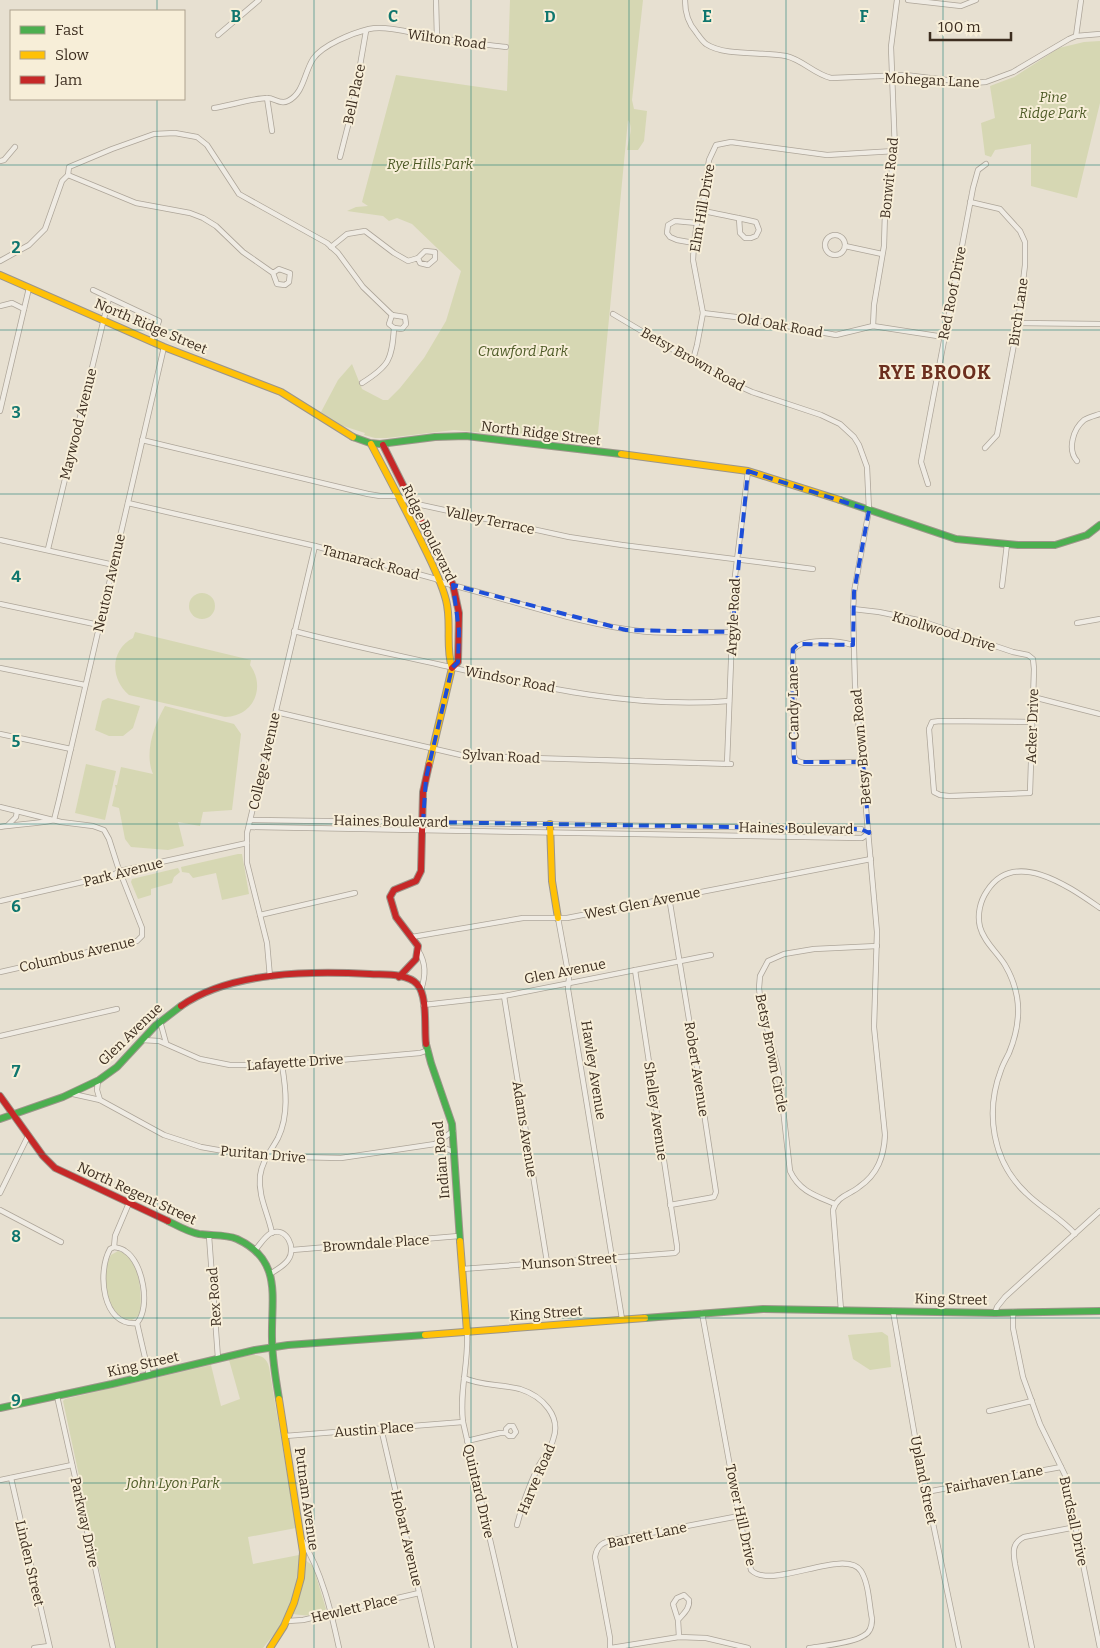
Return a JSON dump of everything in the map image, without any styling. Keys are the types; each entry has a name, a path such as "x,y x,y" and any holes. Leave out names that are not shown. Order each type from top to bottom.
{"street":[{"path":"218,35 259,0"},
{"path":"436,0 437,38"},
{"name":"Mohegan Lane","path":"685,0 687,16 692,27 706,44 720,50 786,56 831,78 905,76 972,83 986,82 1013,72 1076,36"},
{"name":"Bonwit Road","path":"873,326 885,212 895,151 892,33 897,0"},
{"path":"908,0 961,6 976,0"},
{"path":"1081,0 1076,36 1100,34"},
{"name":"Wilton Road","path":"214,108 267,98 282,103 295,97 310,64 319,52 352,34 370,29 386,29 506,47"},
{"name":"Bell Place","path":"340,157 354,106 366,31"},
{"path":"267,98 272,131"},
{"path":"0,261 29,244 45,229 62,181 68,175 69,168 154,134 175,133 197,138 207,145 239,194 318,238 338,253 363,287 392,315 405,317 405,327 402,330 394,328 389,324 392,315"},
{"name":"Elm Hill Drive","path":"692,360 703,313 693,260 694,244 697,223 702,211 709,160 716,145 730,142 827,155 895,151"},
{"path":"0,161 4,160 15,147"},
{"name":"Red Roof Drive","path":"928,484 921,462 975,175 986,164"},
{"path":"68,175 136,203 172,209 203,218 216,226 243,252 273,273"},
{"name":"Birch Lane","path":"970,202 1000,209 1020,231 1025,242 1025,265 1018,323 997,434 984,448"},
{"path":"702,211 739,218 756,222 759,230 756,236 745,238 740,233 739,218"},
{"path":"694,244 670,237 667,233 668,225 675,221 697,223"},
{"path":"331,247 347,234 365,231 408,261 418,258"},
{"path":"834,235 843,239 845,246 842,252 834,256 826,250 824,244 828,238 834,235"},
{"path":"845,246 882,254"},
{"name":"North Ridge Street","path":"0,275 164,347 281,392 358,441 370,444 383,445 436,437 466,436 599,453 686,461 748,472 956,539 1007,544 1055,545 1076,540 1087,535 1100,525"},
{"path":"0,411 2,392 29,288"},
{"path":"93,290 160,321 151,341"},
{"name":"Maywood Avenue","path":"48,549 109,298"},
{"path":"0,306 12,303 24,309"},
{"name":"Old Oak Road","path":"703,313 744,318 836,335 873,326 944,337"},
{"name":"Betsy Brown Road","path":"613,314 719,377 752,392 821,415 840,424 859,445 866,467 869,510 854,592 853,645 877,946 874,1019 878,1073 885,1123 884,1147 881,1161 871,1177 859,1188 837,1200 835,1204"},
{"path":"1018,323 1100,324"},
{"path":"362,383 385,366 392,348 394,328"},
{"name":"Neuton Avenue","path":"54,820 164,347"},
{"path":"1077,461 1073,454 1072,446 1074,435 1083,421 1100,414"},
{"name":"Valley Terrace","path":"142,440 368,494 397,496 412,503 569,537 683,554 813,569"},
{"name":"Ridge Boulevard","path":"370,444 440,582 450,616 449,658 452,668 423,792 423,831"},
{"name":"Ridge Boulevard","path":"383,445 453,585 460,641 458,662 452,668"},
{"name":"Argyle Road","path":"729,764 732,632 737,560 748,472"},
{"name":"Tamarack Road","path":"128,503 315,546 436,579 440,582 532,608 626,630 646,632 732,632"},
{"path":"0,540 114,565"},
{"path":"1002,586 1007,544"},
{"name":"College Avenue","path":"270,977 267,943 247,863 247,843 315,546"},
{"path":"0,604 99,625"},
{"name":"Knollwood Drive","path":"853,609 918,620 1012,652 1028,655 1033,659"},
{"path":"1077,623 1100,619"},
{"name":"Windsor Road","path":"294,631 504,680 591,695 646,701 729,701"},
{"name":"Candy Lane","path":"853,645 805,642 798,644 793,650 794,755 796,760 805,763 863,762"},
{"name":"Acker Drive","path":"1032,722 935,722 930,725 928,729 934,792 949,796 1030,793 1033,697 1033,659"},
{"path":"0,668 85,685"},
{"path":"1033,697 1100,714"},
{"name":"Sylvan Road","path":"276,712 469,756 729,764"},
{"path":"0,734 71,749"},
{"path":"0,807 54,820 93,826 104,830 120,870"},
{"path":"6,826 16,817 17,810"},
{"path":"0,827 38,824 54,820"},
{"name":"Haines Boulevard","path":"249,828 862,838 869,833 861,829 251,820"},
{"name":"Hawley Avenue","path":"550,824 552,881 570,978 569,983 622,1320"},
{"name":"Indian Road","path":"423,831 422,860 418,878 414,883 394,890 390,897 396,917 418,946 422,957 425,972 421,990 428,1050 449,1109 453,1131 466,1332"},
{"name":"Park Avenue","path":"0,901 113,875 120,870 247,843"},
{"name":"West Glen Avenue","path":"412,937 522,918 567,918 871,859"},
{"name":"Columbus Avenue","path":"0,972 140,939 142,928 120,870"},
{"path":"1076,1234 1026,1193 1007,1168 996,1142 992,1121 993,1094 1001,1068 1010,1052 1018,1009 1014,983 1005,966 982,933 979,916 983,898 994,883 1011,873 1022,871 1044,875 1072,889 1100,908"},
{"path":"260,915 356,893"},
{"name":"Robert Avenue","path":"669,898 716,1192 714,1197 670,1204"},
{"name":"Betsy Brown Circle","path":"835,1204 804,1190 791,1173 782,1091 761,1005 760,976 768,961 784,954 814,949 877,946"},
{"path":"418,950 416,959 399,977 415,981 421,990"},
{"name":"Glen Avenue","path":"423,1005 504,996 711,956"},
{"name":"Shelley Avenue","path":"635,970 677,1251"},
{"name":"Glen Avenue","path":"0,1118 71,1094 98,1081 118,1066 160,1021 185,1002 211,990 229,984 309,973 344,972 399,977"},
{"name":"Adams Avenue","path":"504,996 547,1262"},
{"path":"0,1036 117,1009"},
{"path":"160,1021 166,1043"},
{"name":"Lafayette Drive","path":"142,1040 166,1043 188,1054 211,1062 246,1066 282,1065 420,1053 428,1050"},
{"path":"272,1233 270,1220 261,1202 261,1167 278,1138 285,1114 286,1092 282,1065"},
{"path":"98,1081 97,1090 100,1100"},
{"name":"Puritan Drive","path":"71,1094 100,1100 164,1135 215,1150 252,1156 341,1158 435,1144 453,1131"},
{"name":"North Regent Street","path":"0,1096 48,1163 56,1168 191,1232 209,1236 229,1237 245,1243 255,1250 264,1261 274,1288 272,1348"},
{"path":"0,1193 28,1136"},
{"path":"435,1144 455,1152"},
{"path":"114,1247 115,1236 129,1203"},
{"path":"835,1204 833,1220 841,1310"},
{"path":"0,1210 61,1242"},
{"path":"995,1313 1005,1297 1100,1211"},
{"path":"255,1250 272,1233 277,1232 287,1237 291,1242 292,1250 289,1259 270,1274"},
{"name":"Rex Road","path":"209,1236 218,1358"},
{"name":"Browndale Place","path":"292,1250 459,1236"},
{"path":"137,1323 125,1322 114,1315 106,1294 103,1270 110,1249 114,1247 120,1248 130,1255 140,1274 144,1293 144,1305 143,1314 137,1323 149,1375"},
{"name":"Munson Street","path":"462,1269 674,1253 677,1251"},
{"name":"King Street","path":"0,1408 218,1358 272,1348 763,1309 995,1313 1100,1311"},
{"name":"Upland Street","path":"893,1311 926,1492 959,1648"},
{"name":"Burdsall Drive","path":"1013,1312 1013,1328 1019,1360 1032,1401 1067,1484 1100,1648"},
{"name":"Tower Hill Drive","path":"702,1313 739,1516 751,1570 758,1575 773,1576 841,1564 854,1565 861,1571 867,1588 872,1619 870,1630 858,1639 809,1648"},
{"name":"Quintard Drive","path":"466,1332 468,1353 461,1400 462,1422 515,1648"},
{"name":"Putnam Avenue","path":"270,1648 288,1621 301,1580 302,1567 302,1539 272,1348"},
{"name":"Harve Road","path":"464,1378 479,1383 519,1389 532,1394 544,1402 552,1415 556,1427 553,1442 533,1480 522,1506 517,1525"},
{"name":"Parkway Drive","path":"57,1396 113,1648"},
{"path":"990,1411 1032,1401"},
{"name":"Austin Place","path":"285,1436 462,1422"},
{"name":"Hobart Avenue","path":"381,1428 432,1648"},
{"path":"467,1441 506,1433"},
{"path":"0,1480 72,1464"},
{"name":"Fairhaven Lane","path":"926,1492 1061,1466"},
{"name":"Linden Street","path":"11,1478 49,1647"},
{"name":"Barrett Lane","path":"611,1648 596,1556 601,1544 739,1516"},
{"path":"1032,1648 1013,1552 1015,1546 1019,1539 1024,1537 1076,1527"},
{"path":"302,1539 312,1556 331,1614 339,1648"},
{"name":"Hewlett Place","path":"288,1621 303,1620 419,1593"},
{"path":"678,1620 690,1604 688,1597 684,1595 677,1598 673,1604 678,1620 679,1637"},
{"path":"611,1648 679,1637 706,1638 748,1648"},
{"path":"34,1648 49,1647"}],"highlighted area":[{"path":"748,471 869,510 854,592 853,645 798,644 793,649 792,673 794,762 863,762 869,833 861,829 423,822 426,778 452,668 458,662 459,631 453,585 626,630 732,632"}],"green space":[{"name":"Crawford Park","path":"510,0 643,0 632,100 634,109 647,111 644,141 638,150 627,150 631,131 628,120 597,444 454,430 387,438 375,438 364,435 365,433 343,426 321,412 338,380 352,364 362,389 383,400 388,400 424,358 446,321 461,271 412,224 397,218 389,221 383,216 347,211 356,207 368,206 362,202 396,75 507,91"},
{"name":"Pine Ridge Park","path":"1100,41 1100,103 1077,198 1031,186 1031,144 995,150 991,157 985,155 981,123 995,118 990,86 1014,77 1059,48 1084,42"},
{"path":"202,593 211,597 215,606 211,615 202,619 193,615 189,606 193,597"},
{"path":"135,632 251,660 250,665 255,674 257,691 250,706 243,712 225,717 129,695 118,681 115,665 120,650 125,643 133,638"},
{"path":"108,698 140,706 133,728 123,736 109,736 95,730 102,701"},
{"path":"165,706 234,724 241,734 232,810 203,812 200,826 178,822 184,846 168,850 131,847 125,839 119,808 112,806 116,789 115,785 117,785 121,767 153,774 150,766 150,748 154,730"},
{"path":"86,764 116,771 105,820 75,813"},
{"path":"242,854 249,894 222,900 216,873 193,878 189,873 182,872 181,867"},
{"path":"178,868 180,872 174,877 172,883 151,889 151,895 138,899 131,882 132,879"},
{"path":"118,1251 126,1254 136,1268 141,1298 140,1315 132,1320 125,1319 114,1310 106,1288 105,1274 107,1264 111,1255"},
{"path":"882,1332 888,1336 891,1367 870,1370 853,1359 848,1335"},
{"name":"John Lyon Park","path":"252,1355 263,1358 267,1361 269,1367 296,1528 248,1537 253,1564 299,1555 313,1566 326,1609 313,1615 287,1612 278,1629 263,1648 116,1648 63,1401 211,1365 221,1406 240,1399 229,1360"}],"traffic: fast":[{"path":"353,437 370,443 380,444 435,437 466,436 621,454"},
{"path":"840,500 956,539 1018,545 1055,545 1087,535 1100,525"},
{"path":"0,1119 63,1097 99,1080 117,1067 155,1026 181,1006"},
{"path":"426,1044 452,1124 460,1241"},
{"path":"168,1221 195,1233 228,1236 237,1239 252,1248 262,1258 268,1269 273,1295 272,1338 274,1369 279,1399"},
{"path":"645,1318 763,1309 995,1313 1100,1311"},
{"path":"0,1408 255,1350 288,1345 425,1335"}],"traffic: slow":[{"path":"0,275 164,347 281,392 353,437"},
{"path":"371,444 433,566 442,586 448,608 449,651 452,668 429,765"},
{"path":"621,454 748,471 840,500"},
{"path":"550,824 552,881 558,918"},
{"path":"460,1241 467,1332"},
{"path":"425,1335 645,1318"},
{"path":"270,1648 284,1626 294,1603 301,1578 303,1552 279,1399"}],"traffic: jam":[{"path":"383,445 453,585 459,613 458,662 452,668"},
{"path":"399,977 416,959 418,946 396,917 390,897 394,890 416,881 421,871 423,792 429,765"},
{"path":"181,1006 201,994 223,986 272,976 323,973 395,975 413,980 420,989 424,1004 426,1044"},
{"path":"0,1096 43,1156 55,1168 168,1221"}],"district":[{"name":"RYE BROOK","path":"935,372"}],"park label":[{"name":"Rye Hills Park","path":"430,164"}]}
